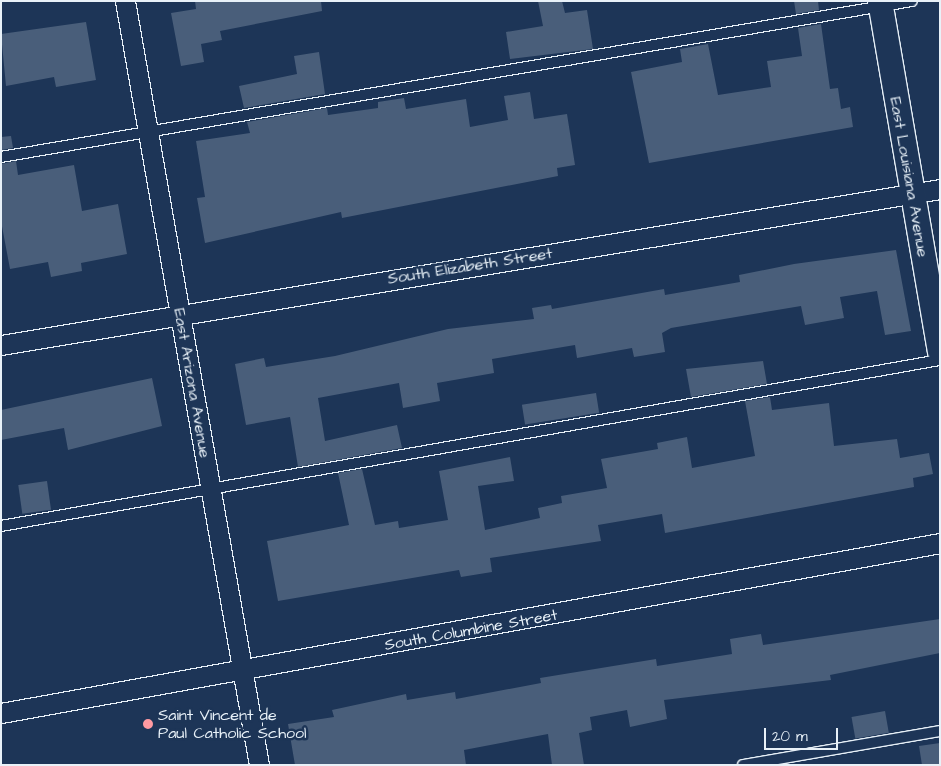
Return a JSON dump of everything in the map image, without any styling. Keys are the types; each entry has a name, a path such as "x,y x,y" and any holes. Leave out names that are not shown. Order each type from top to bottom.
{"street":[{"name":"East Arizona Avenue","path":"125,1 259,765"},
{"name":"East Louisiana Avenue","path":"880,4 911,195 940,352"},
{"name":"South Elizabeth Street","path":"1,345 180,312 940,189"},
{"name":"South Columbine Street","path":"1,713 940,543"}],"lane":[{"path":"1,157 880,4 912,1"},
{"path":"1,526 940,360"},
{"path":"743,765 940,730"}],"building":[{"path":"195,1 321,1 322,11 220,31 222,40 201,44 204,62 181,66 171,13 196,9"},
{"path":"538,1 562,1 565,13 587,10 593,49 510,59 506,32 543,26"},
{"path":"794,1 818,1 819,10 796,14"},
{"path":"86,22 96,80 56,87 54,77 6,86 1,34"},
{"path":"821,24 830,89 838,88 841,109 850,107 853,127 649,163 631,72 682,62 680,49 708,44 718,95 771,87 767,61 802,56 798,28"},
{"path":"319,52 325,94 244,108 239,86 297,74 294,56"},
{"path":"530,92 534,119 567,114 575,165 557,168 558,176 342,218 341,212 205,243 197,198 205,197 196,141 250,133 247,122 327,108 328,115 378,108 378,102 404,98 406,109 466,99 470,127 508,120 504,96"},
{"path":"11,136 13,148 1,150 1,137"},
{"path":"16,161 18,175 74,165 82,211 118,204 127,254 81,263 82,271 51,277 48,262 10,269 1,221 1,164"},
{"path":"896,250 911,331 885,335 877,291 840,297 844,318 805,325 801,306 671,328 662,333 665,352 634,357 632,348 577,358 575,345 492,359 494,373 437,383 440,401 403,408 399,383 318,398 325,441 397,425 402,448 298,467 290,417 246,425 235,364 264,358 266,367 335,356 448,329 534,319 532,308 551,305 552,309 664,289 665,295 740,282 739,275 794,264"},
{"path":"763,361 767,384 691,397 686,369"},
{"path":"152,378 162,426 68,450 64,428 1,440 1,410"},
{"path":"596,393 599,413 525,424 522,405"},
{"path":"770,397 772,410 829,403 834,446 897,439 900,458 929,453 933,474 913,478 914,487 665,533 662,514 598,525 601,541 490,558 492,572 461,577 459,570 278,601 267,541 349,525 338,473 362,469 375,525 398,521 399,528 448,520 439,471 510,457 514,481 478,486 485,530 540,518 538,508 562,503 561,496 607,488 601,459 658,449 657,443 687,437 692,468 755,456 745,401"},
{"path":"47,481 51,510 22,514 18,485"},
{"path":"940,619 940,653 830,675 831,680 664,700 667,719 630,727 627,710 590,717 592,730 579,733 584,765 552,765 548,734 464,750 466,765 295,765 288,724 334,717 332,710 406,694 407,700 455,692 456,699 541,683 540,678 656,659 657,666 732,654 730,639 761,634 763,645"},
{"path":"885,711 889,733 855,739 852,717"},
{"path":"940,743 940,765 922,765 919,746"}],"place":[{"name":"Saint Vincent de Paul Catholic School","path":"148,724"}]}
